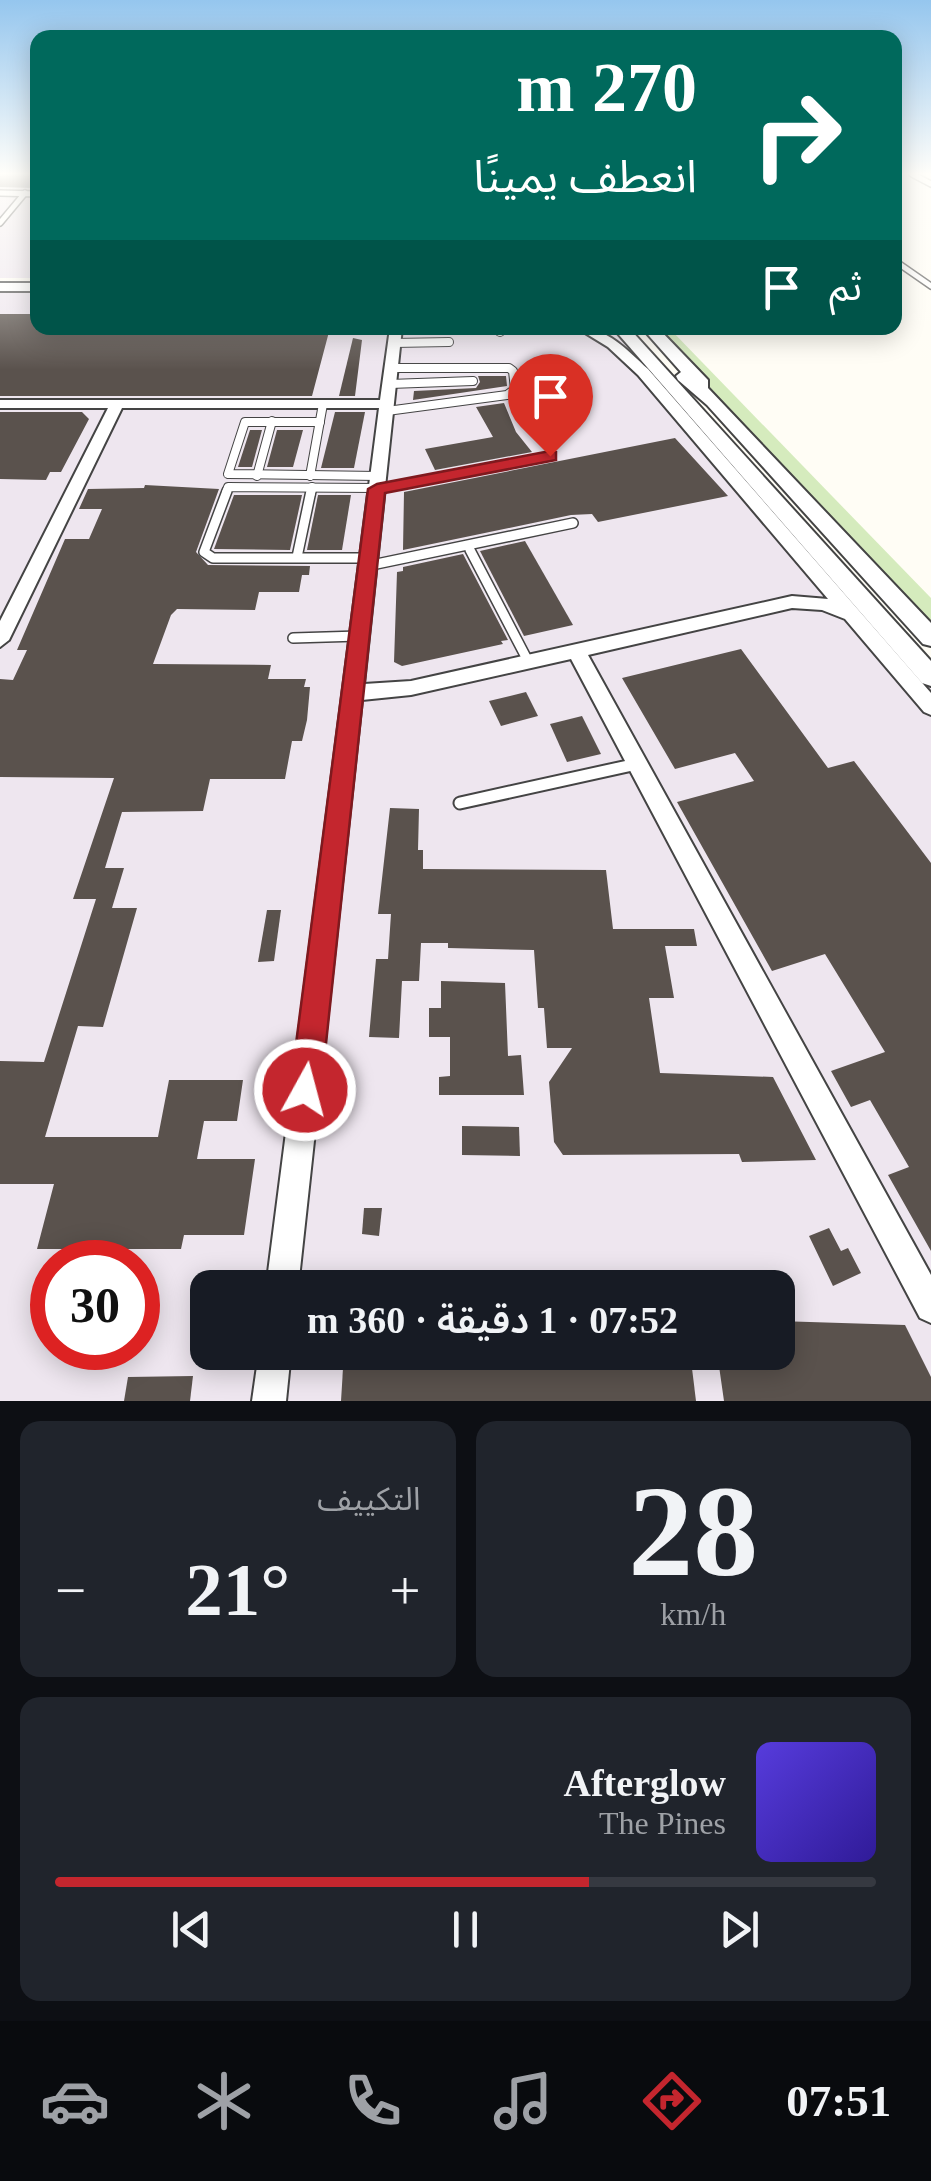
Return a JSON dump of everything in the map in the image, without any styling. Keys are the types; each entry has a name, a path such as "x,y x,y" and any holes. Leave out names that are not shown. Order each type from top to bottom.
{"street":[{"path":"0,278 30,279"},
{"path":"0,287 30,287"},
{"path":"597,335 613,344 643,372 931,707"},
{"path":"615,335 702,403 931,677"},
{"path":"629,335 702,403 931,638"},
{"path":"646,335 692,384 702,403"},
{"path":"656,335 706,389 702,403"},
{"path":"0,404 323,404 391,372"},
{"path":"284,1270 391,372"},
{"path":"0,640 117,404"},
{"path":"792,602 816,574"},
{"path":"352,693 394,691 792,602 824,604 852,616"},
{"path":"575,649 931,1307"},
{"path":"269,1401 272,1370"}],"lane":[{"path":"902,266 931,286"},
{"path":"391,372 449,342"},
{"path":"391,372 484,364"},
{"path":"509,368 514,371 515,389 508,394 391,372 509,368"},
{"path":"391,372 472,381"},
{"path":"310,476 323,404"},
{"path":"256,476 272,421"},
{"path":"320,422 243,423 228,472 232,476 310,476 377,484"},
{"path":"550,456 377,484 226,488 204,552 213,558 368,562 573,523"},
{"path":"297,558 312,487"},
{"path":"470,550 528,661"},
{"path":"293,638 358,636"},
{"path":"460,803 636,764"}],"shaded area":[{"path":"0,239 30,239 30,278 0,278"},
{"path":"0,282 30,282 30,335 634,335 931,659 931,1401 0,1401"}],"green space":[{"path":"659,335 676,335 931,598 931,625"}],"building":[{"path":"0,314 30,314 30,335 328,335 312,396 0,396"},
{"path":"353,338 362,340 355,396 339,396"},
{"path":"478,376 506,376 507,386 413,400 414,391 476,388"},
{"path":"504,403 516,432 532,452 435,470 425,449 493,437 476,407"},
{"path":"0,412 82,412 89,419 61,472 50,472 46,480 0,479"},
{"path":"335,412 365,412 354,468 321,468"},
{"path":"250,430 262,430 252,467 238,467"},
{"path":"277,430 303,430 293,467 267,467"},
{"path":"675,438 728,496 598,522 592,514 571,515 403,550 404,492"},
{"path":"145,485 219,489 196,552 208,565 310,566 309,575 302,575 299,592 259,592 255,610 177,609 171,615 153,664 271,665 268,679 306,679 304,687 310,687 302,741 292,741 285,779 210,779 203,811 122,812 105,868 124,868 112,908 137,908 103,1027 78,1026 45,1137 158,1137 169,1080 243,1080 237,1121 204,1121 197,1159 255,1159 244,1235 184,1235 181,1249 160,1249 160,1240 39,1240 54,1184 0,1184 0,1061 44,1062 96,899 73,899 114,778 0,777 0,679 13,680 27,650 17,650 65,539 89,539 102,509 79,509 88,489"},
{"path":"234,495 302,495 290,550 214,549"},
{"path":"318,495 351,495 342,550 307,550"},
{"path":"525,541 573,625 524,636 480,551"},
{"path":"463,554 508,640 402,666 394,662 397,572 403,571 403,567"},
{"path":"741,649 828,768 854,761 931,863 931,1251 888,1175 909,1167 870,1100 851,1107 831,1071 885,1052 825,954 772,971 677,802 754,781 735,753 675,769 622,678"},
{"path":"526,692 538,716 501,726 489,701"},
{"path":"582,716 601,754 567,762 550,724"},
{"path":"390,808 419,809 418,850 423,850 423,869 606,870 613,929 694,929 697,946 665,946 674,998 649,998 660,1073 773,1077 816,1160 742,1162 739,1154 563,1155 554,1142 549,1082 572,1048 547,1048 544,1008 538,1008 534,950 448,948 448,943 421,943 419,981 402,981 399,1038 369,1037 376,959 388,959 391,914 378,914"},
{"path":"267,910 281,910 274,961 258,962"},
{"path":"441,981 505,983 508,1056 521,1055 524,1095 439,1095 439,1077 450,1076 450,1037 429,1037 429,1008 441,1008"},
{"path":"462,1126 519,1127 520,1156 462,1155"},
{"path":"364,1208 382,1208 379,1236 362,1234"},
{"path":"829,1228 841,1251 848,1248 861,1273 833,1286 809,1236"},
{"path":"795,1322 905,1325 931,1377 931,1401 724,1401 720,1370 795,1370"},
{"path":"343,1370 692,1370 696,1401 341,1401"},
{"path":"193,1376 190,1401 124,1401 128,1377"}],"route":[{"path":"305,1090 377,489 550,456"}]}
